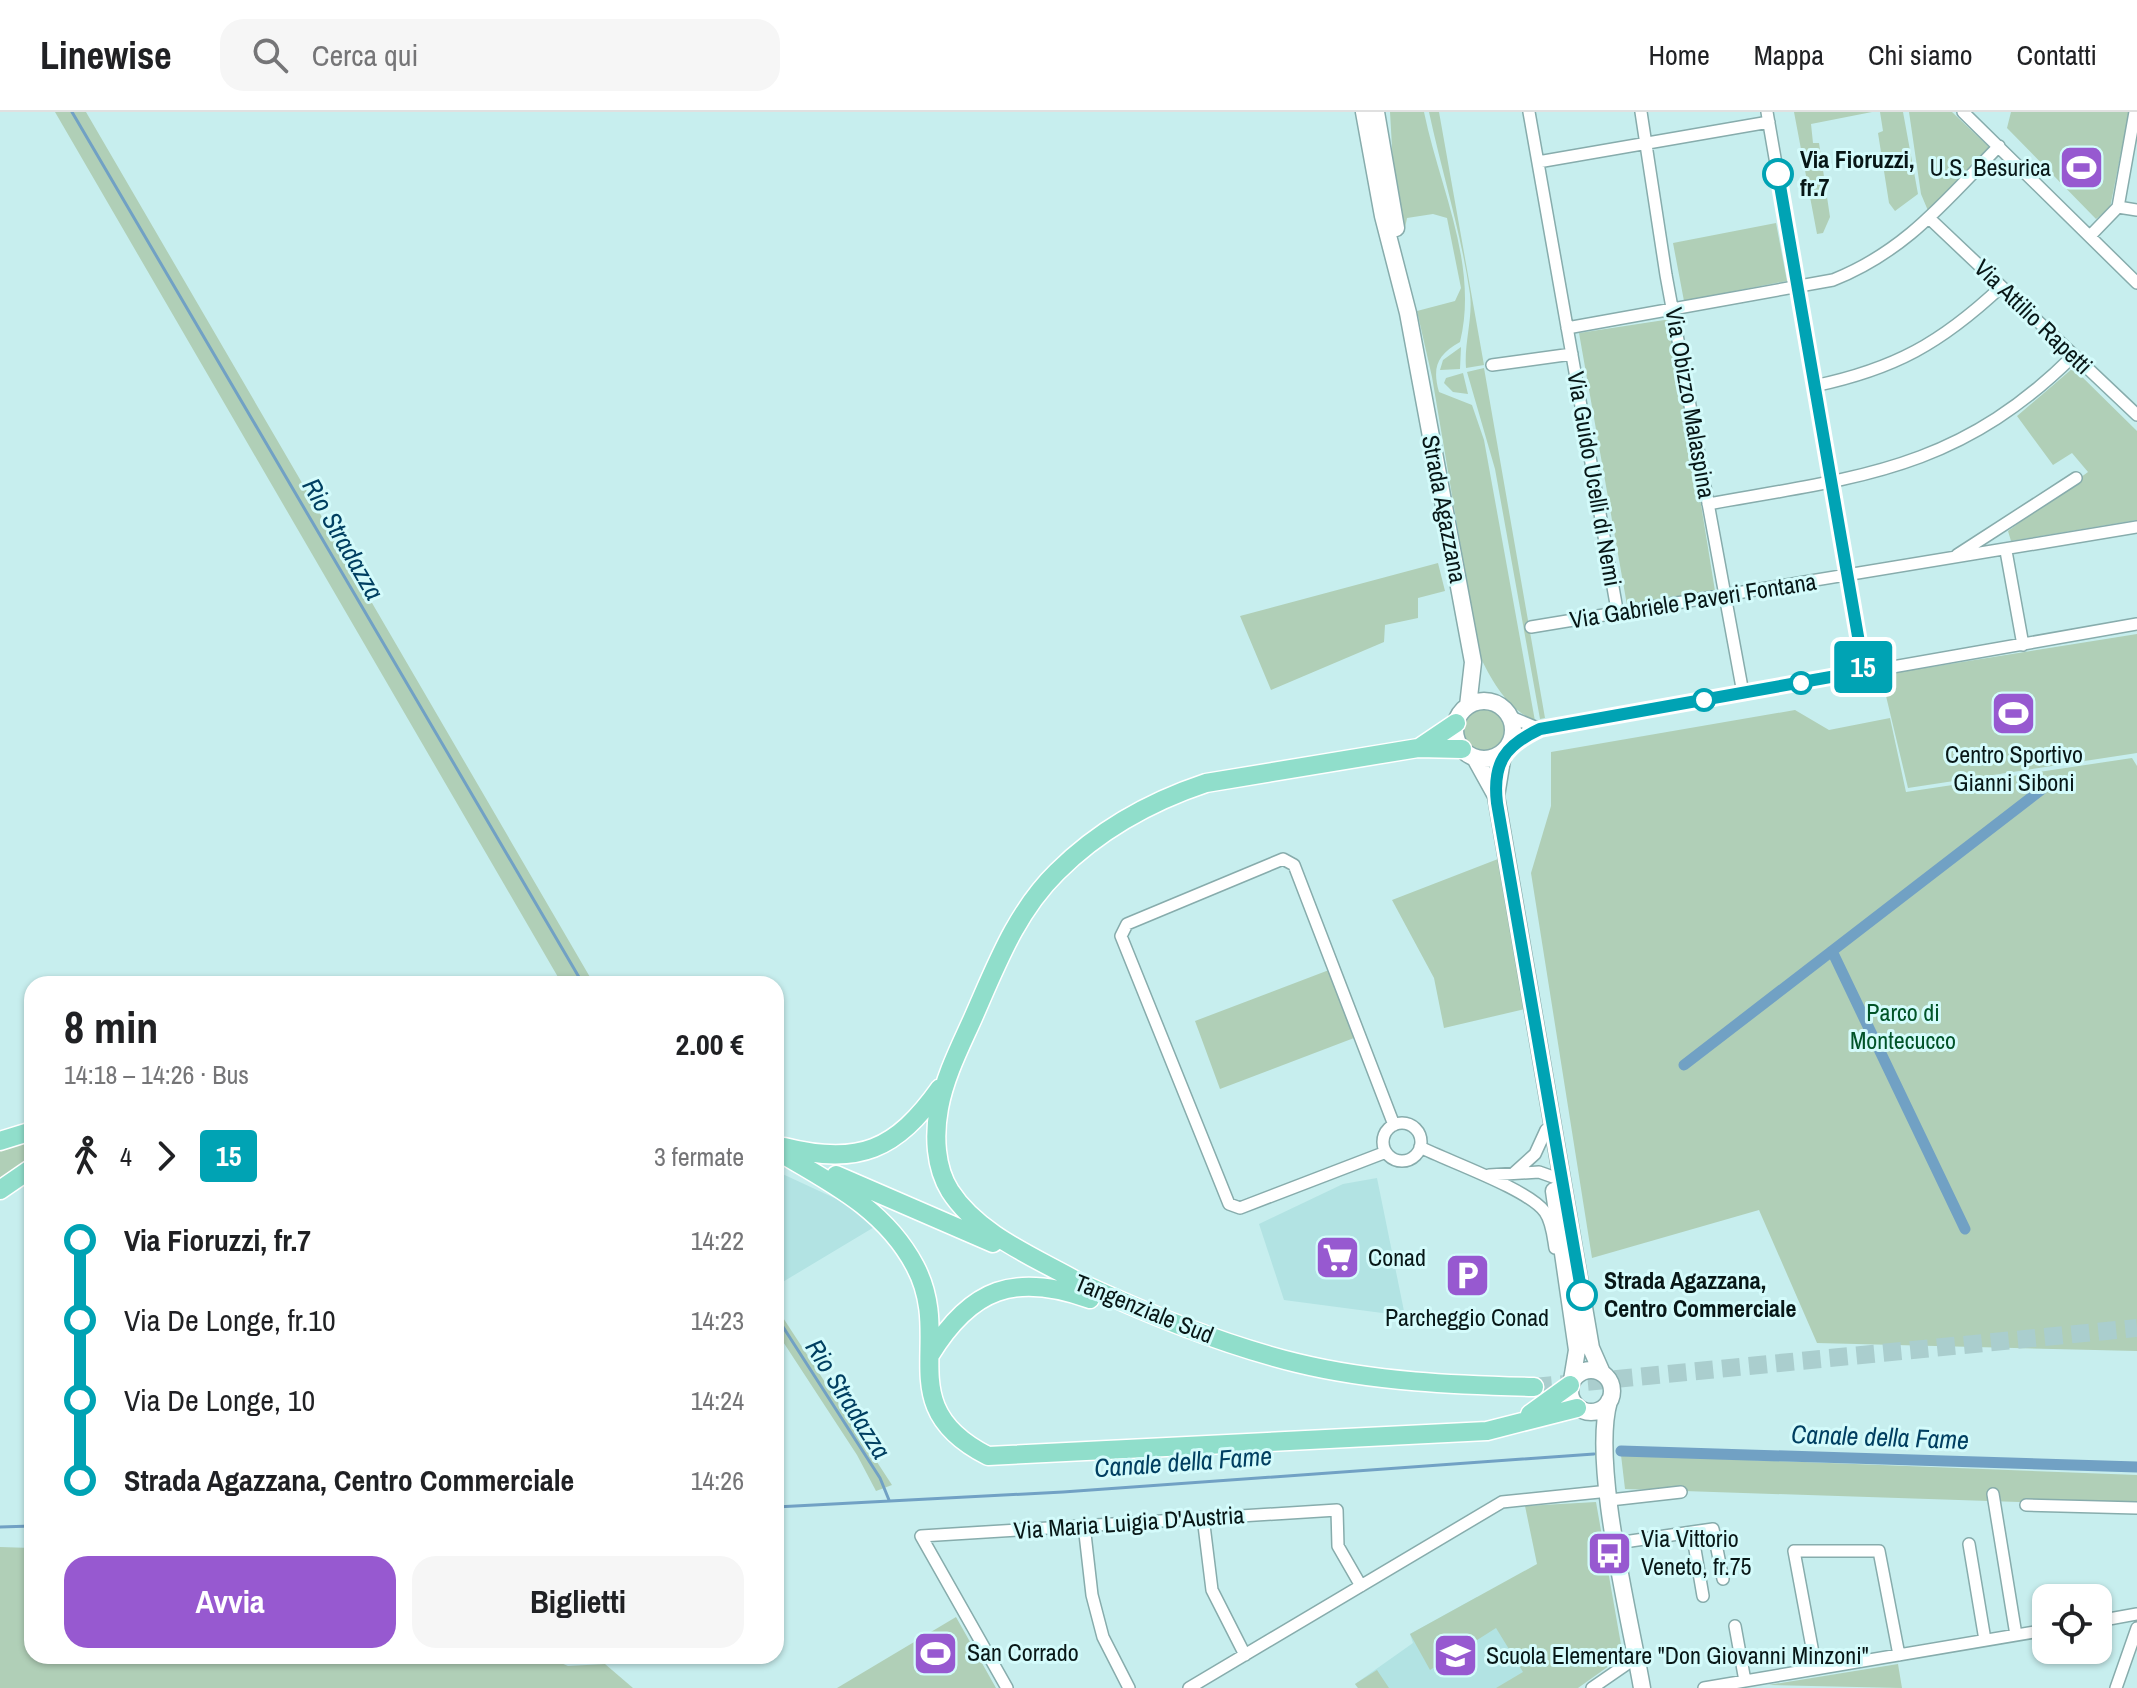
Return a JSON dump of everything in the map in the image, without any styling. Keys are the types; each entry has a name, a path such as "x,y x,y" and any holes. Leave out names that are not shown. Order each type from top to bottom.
{"main road":[{"name":"Strada Agazzana","path":"1366,112 1372,158 1408,313 1473,662 1468,706"},
{"name":"Strada Agazzana","path":"1376,112 1408,313"},
{"path":"1473,662 1496,703 1511,717 1496,796 1591,1348 1612,1388 1601,1437 1642,1688"},
{"path":"1418,748 1456,723 1468,706 1477,702 1496,703"},
{"path":"1456,723 1455,732 1496,796"},
{"path":"784,1150 841,1155 879,1146 911,1126 946,1079 1009,936 1034,897 1057,872 1121,819 1150,804 1206,783 1418,748 1468,754 1484,760 1507,749"},
{"path":"1540,1058 1551,1175 1577,1350 1571,1399 1601,1437"},
{"path":"946,1079 936,1137 939,1163 949,1189 970,1216 992,1232 1082,1284"},
{"path":"0,1141 24,1134"},
{"name":"Tangenziale Sud","path":"784,1153 1197,1332 1300,1363 1380,1378 1452,1385 1534,1387"},
{"path":"784,1154 849,1194 899,1238 923,1283 929,1318 928,1377 939,1417 951,1433 988,1456 1487,1431 1579,1408 1599,1410 1609,1401"},
{"path":"0,1190 24,1174"},
{"path":"930,1355 963,1309 986,1296 1027,1288 1067,1291 1127,1314 1197,1332"},
{"path":"1517,1423 1589,1369 1602,1373"}],"street":[{"name":"Strada Agazzana","path":"1385,112 1390,185"},
{"name":"Via Guido Ucelli di Nemi","path":"1529,112 1616,604"},
{"name":"Via Obizzo Malaspina","path":"1641,112 1743,693"},
{"path":"1963,112 2137,283"},
{"path":"2090,236 2118,207 2135,112"},
{"path":"1538,162 1768,117 1864,671"},
{"path":"1567,328 1833,280 1868,266 1893,250 1929,218 1999,146"},
{"path":"2118,207 2137,210"},
{"name":"Via Attilio Rapetti","path":"1929,218 2137,415"},
{"path":"1814,386 1885,366 1918,351 1957,326 2001,287"},
{"name":"Via Guido Ucelli di Nemi","path":"1492,365 1572,354"},
{"path":"1708,504 1831,482 1912,462 1955,444 2002,417 2073,356"},
{"name":"Via Gabriele Paveri Fontana","path":"1950,559 2014,522 2076,478"},
{"name":"Via Gabriele Paveri Fontana","path":"1531,627 2137,527"},
{"path":"2006,551 2023,645"},
{"path":"1507,749 1540,729 2137,624"},
{"path":"1511,717 1540,729"},
{"path":"1386,1152 1240,1208 1229,1204 1121,936 1127,924 1283,859 1294,865 1394,1125"},
{"path":"1394,1125 1412,1126 1420,1135 1420,1147 1415,1156 1405,1161 1394,1160 1386,1152 1385,1134 1394,1125"},
{"path":"1510,1176 1535,1154 1546,1130"},
{"path":"1420,1147 1473,1173 1511,1187 1538,1204 1549,1219 1555,1250 1565,1264"},
{"path":"1473,1173 1510,1176 1539,1172 1551,1175 1558,1181 1570,1248 1579,1276"},
{"path":"1189,1688 1502,1502 1681,1492"},
{"path":"1993,1494 2016,1635"},
{"path":"2026,1505 2137,1508"},
{"name":"Via Maria Luigia D'Austria","path":"1007,1688 921,1536 1337,1510 1338,1546 1361,1586"},
{"path":"1203,1517 1212,1590 1245,1655"},
{"path":"1084,1525 1092,1595 1103,1637 1129,1688"},
{"path":"1617,1543 1713,1529 1723,1579"},
{"path":"1692,1532 1703,1596"},
{"path":"1969,1544 1985,1640"},
{"path":"1816,1669 1794,1551 1879,1551 1899,1655"},
{"path":"2112,1618 2137,1614"},
{"path":"1735,1626 1745,1681"},
{"path":"2116,1688 2137,1628"},
{"path":"1704,1688 2032,1632"},
{"path":"1592,1688 1637,1657"}],"shaded area":[{"path":"784,1175 856,1208 876,1226 784,1281"},
{"name":"Conad","path":"1377,1178 1405,1316 1284,1300 1259,1224 1343,1184"},
{"name":"Scuola Elementare \"Don Giovanni Minzoni\"","path":"1477,1597 1535,1688 1358,1688 1355,1684 1413,1643 1410,1634"}],"green space":[{"path":"55,112 86,112 589,976 557,976"},
{"path":"1390,112 1424,112 1455,226 1461,255 1465,313 1460,342 1438,362 1437,383 1439,392 1472,405 1484,440 1535,721 1516,709 1501,693 1479,654 1432,377 1417,311 1455,301 1461,288 1447,218 1433,214 1407,218 1404,233 1393,165"},
{"path":"1429,112 1439,112 1484,365 1466,368 1470,294"},
{"path":"1794,112 1872,112 1811,124 1813,143 1819,143 1830,217 1823,233 1817,234"},
{"path":"1880,112 1903,112 1918,194 1895,211 1889,203 1878,133 1883,131"},
{"path":"1909,112 1952,112 1989,147 1929,213 1921,194"},
{"name":"U.S. Besurica","path":"2011,112 2129,112 2110,208 2096,219 2007,128"},
{"path":"1776,223 1787,281 1684,301 1673,243"},
{"path":"1671,319 1715,591 1627,605 1579,333"},
{"path":"1461,347 1460,369 1440,370 1443,360"},
{"path":"1484,368 1545,718 1540,719 1495,469 1467,372"},
{"path":"2073,368 2137,431 2137,520 2011,541 2008,531 2088,472 2072,453 2053,465 2017,416"},
{"path":"1463,373 1468,394 1453,392 1444,383 1446,378"},
{"path":"1438,563 1445,591 1418,598 1418,618 1385,625 1384,642 1271,690 1240,616"},
{"name":"Centro Sportivo Gianni Siboni","path":"2137,634 2137,753 1908,788 1881,675"},
{"path":"1484,707 1500,714 1507,730 1500,746 1484,753 1468,746 1461,730 1468,714"},
{"name":"Parco di Montecucco","path":"1795,710 1829,730 1890,718 1906,792 2132,758 2137,766 2137,1351 1817,1343 1759,1210 1592,1258 1531,873 1551,806 1551,752"},
{"path":"1498,859 1525,1009 1444,1028 1434,978 1392,900"},
{"path":"1329,970 1354,1038 1220,1089 1195,1021"},
{"path":"24,1140 24,1165 0,1182 0,1147"},
{"path":"784,1319 892,1485 876,1491 857,1455 784,1343"},
{"path":"1621,1455 2137,1475 2137,1506 1625,1489"},
{"path":"1596,1502 1623,1656 1578,1688 1496,1688 1523,1672 1496,1628 1430,1670 1410,1634 1537,1564 1525,1506"},
{"path":"0,1547 24,1548 24,1664 605,1664 633,1688 0,1688"},
{"name":"San Corrado","path":"956,1617 996,1688 837,1688"},
{"path":"1898,1664 1902,1688 1768,1685"},
{"path":"1377,1670 1389,1688 1358,1688 1355,1684"}],"waterway":[{"name":"Rio Stradazza","path":"72,112 578,976"},
{"path":"1684,1065 2050,783"},
{"path":"1832,951 1965,1229"},
{"name":"Rio Stradazza","path":"784,1328 880,1478 889,1500"},
{"name":"Canale della Fame","path":"1621,1451 2137,1467"},
{"name":"Canale della Fame","path":"784,1507 1063,1492 1594,1454"},
{"name":"Canale della Fame","path":"0,1527 24,1526"}],"tunnel":[{"path":"1534,1387 2137,1328"}],"bus line":[{"name":"15","path":"1582,1295 1497,803 1499,772 1503,754 1511,744 1540,729 1864,671 1778,174"}],"place":[{"name":"U.S. Besurica","path":"2082,168"},
{"name":"Via Fioruzzi, fr.7","path":"1778,174"},
{"name":"Centro Sportivo Gianni Siboni","path":"2014,713"},
{"name":"Conad","path":"1337,1258"},
{"name":"Parcheggio Conad","path":"1467,1276"},
{"name":"Strada Agazzana, Centro Commerciale","path":"1582,1295"},
{"name":"Via Vittorio Veneto, fr.75","path":"1610,1553"},
{"name":"San Corrado","path":"936,1653"},
{"name":"Scuola Elementare \"Don Giovanni Minzoni\"","path":"1455,1656"}]}
